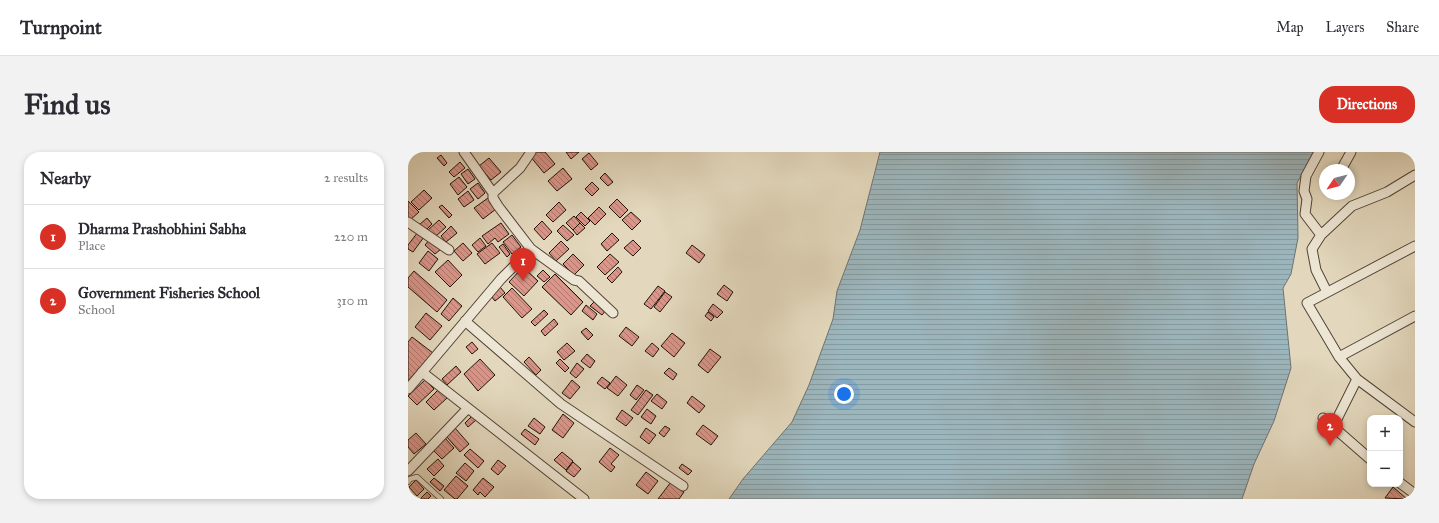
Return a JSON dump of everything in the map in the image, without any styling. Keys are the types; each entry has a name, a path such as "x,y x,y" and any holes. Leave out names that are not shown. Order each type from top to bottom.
{"street":[{"path":"464,152 493,193 493,198 498,206 531,249 574,280 579,281 613,313"},
{"path":"493,193 520,168 531,152"},
{"path":"1319,152 1306,176 1304,191 1307,200 1305,214 1321,235"},
{"path":"1344,164 1351,152"},
{"path":"1327,292 1316,270 1312,249 1321,235 1352,206 1387,192 1415,175"},
{"path":"408,222 449,250"},
{"path":"1415,246 1306,303 1339,357 1357,380 1415,422"},
{"path":"408,389 501,279 531,249"},
{"path":"1339,357 1415,316"},
{"path":"465,321 561,404 683,486"},
{"path":"422,372 584,499"},
{"path":"1334,427 1357,380"},
{"path":"408,471 468,408"},
{"path":"1323,418 1367,456"},
{"path":"1403,485 1415,494"}],"lane":[{"path":"408,482 410,479 417,477 441,499"}],"water":[{"path":"880,152 1314,152 1297,183 1298,238 1291,274 1283,288 1291,368 1274,421 1254,464 1242,499 729,499 743,479 792,422 809,385 833,319 837,291 860,230"}],"building":[{"path":"534,152 545,152 555,164 544,173 530,156"},
{"path":"566,152 579,152 571,159"},
{"path":"589,153 598,164 591,170 582,159"},
{"path":"441,155 447,163 444,166 437,158"},
{"path":"489,158 501,172 491,180 479,166"},
{"path":"460,162 465,168 454,177 449,172"},
{"path":"563,168 572,179 557,191 548,181"},
{"path":"468,169 475,179 468,184 461,174"},
{"path":"605,173 613,182 608,186 600,178"},
{"path":"459,177 467,187 458,195 450,184"},
{"path":"592,182 599,189 592,196 585,189"},
{"path":"478,183 485,193 478,199 470,189"},
{"path":"424,190 432,198 419,210 411,202"},
{"path":"468,191 474,200 464,207 458,199"},
{"path":"488,198 496,209 483,219 474,208"},
{"path":"617,199 628,210 620,218 609,207"},
{"path":"408,201 419,212 410,220 408,217"},
{"path":"559,202 566,210 553,222 546,215"},
{"path":"442,205 452,215 449,218 439,207"},
{"path":"599,207 606,214 595,225 588,218"},
{"path":"581,212 590,221 585,226 576,217"},
{"path":"631,212 641,221 632,230 622,220"},
{"path":"574,216 580,223 573,230 566,223"},
{"path":"427,218 432,224 425,231 419,225"},
{"path":"439,220 446,227 435,237 428,230"},
{"path":"542,221 552,232 544,240 534,229"},
{"path":"501,223 509,234 498,242 495,238 488,244 482,236"},
{"path":"580,223 585,228 577,235 573,230"},
{"path":"563,225 574,235 567,241 557,231"},
{"path":"451,226 457,233 446,242 441,236"},
{"path":"418,232 424,237 413,252 408,249 408,245"},
{"path":"612,233 619,240 607,251 601,244"},
{"path":"512,235 521,247 512,254 503,242"},
{"path":"480,238 486,246 478,252 472,245"},
{"path":"430,239 441,249 435,254 425,245"},
{"path":"633,240 641,248 633,256 624,248"},
{"path":"561,241 569,249 556,261 549,253"},
{"path":"463,243 472,253 463,261 454,251"},
{"path":"492,243 500,253 485,264 477,254"},
{"path":"503,244 510,254 507,257 499,247"},
{"path":"692,245 705,255 699,263 686,253"},
{"path":"428,251 438,259 429,271 419,263"},
{"path":"573,254 584,265 574,275 563,264"},
{"path":"610,254 619,262 605,275 597,267"},
{"path":"448,260 462,275 450,287 435,272"},
{"path":"523,267 538,281 524,296 509,282"},
{"path":"618,267 622,272 612,283 607,278"},
{"path":"543,270 550,277 544,282 537,276"},
{"path":"414,271 447,300 437,312 408,287 408,278"},
{"path":"555,274 583,302 571,315 542,287"},
{"path":"724,285 733,292 727,301 717,294"},
{"path":"658,286 665,291 651,309 644,304"},
{"path":"500,287 505,293 495,301 490,295"},
{"path":"512,288 532,309 522,318 503,297"},
{"path":"665,292 672,297 660,312 654,307"},
{"path":"453,298 462,306 449,321 441,314"},
{"path":"595,301 606,310 602,315 590,306"},
{"path":"713,304 723,312 717,318 708,311"},
{"path":"586,305 597,314 593,320 582,311"},
{"path":"544,310 548,314 535,326 531,322"},
{"path":"708,312 714,317 711,321 705,316"},
{"path":"426,313 442,326 430,340 415,327"},
{"path":"554,319 558,324 545,336 541,331"},
{"path":"626,327 639,337 632,346 619,336"},
{"path":"586,328 593,335 588,340 581,332"},
{"path":"672,333 685,343 674,357 661,346"},
{"path":"412,337 433,353 408,381 408,342"},
{"path":"472,342 478,349 472,354 466,347"},
{"path":"567,343 575,351 564,360 557,352"},
{"path":"652,343 659,349 653,357 645,351"},
{"path":"710,349 721,357 708,373 698,365"},
{"path":"587,354 595,361 590,368 581,361"},
{"path":"529,357 541,370 536,375 524,362"},
{"path":"480,359 495,375 478,391 464,374"},
{"path":"560,359 569,368 565,372 556,363"},
{"path":"577,363 584,369 576,378 570,373"},
{"path":"456,366 461,372 447,385 442,379"},
{"path":"669,368 677,374 673,380 664,373"},
{"path":"616,376 627,385 618,396 607,388"},
{"path":"602,377 610,383 605,389 597,383"},
{"path":"425,380 434,389 417,405 408,396"},
{"path":"572,380 580,387 570,399 562,393"},
{"path":"637,385 644,390 636,400 630,395"},
{"path":"439,389 447,398 434,410 426,402"},
{"path":"646,390 653,395 638,415 631,410"},
{"path":"657,394 667,402 662,409 651,401"},
{"path":"692,396 705,406 699,413 687,403"},
{"path":"647,409 656,416 651,424 641,417"},
{"path":"622,410 633,418 626,426 616,419"},
{"path":"563,414 574,423 563,438 552,430"},
{"path":"472,416 476,420 468,427 465,423"},
{"path":"534,418 545,427 540,434 528,426"},
{"path":"703,425 718,436 711,445 696,434"},
{"path":"665,426 670,429 664,437 659,433"},
{"path":"455,428 469,444 460,452 446,436"},
{"path":"646,428 656,435 649,444 640,437"},
{"path":"525,429 539,439 535,445 521,434"},
{"path":"416,433 426,444 414,454 408,447 408,440"},
{"path":"445,438 454,448 442,459 432,449"},
{"path":"610,448 619,455 611,464 615,467 611,472 599,462"},
{"path":"470,449 484,461 478,468 464,455"},
{"path":"562,452 573,461 566,470 554,460"},
{"path":"438,459 444,466 434,476 427,469"},
{"path":"498,460 506,466 498,475 491,469"},
{"path":"573,462 581,469 574,477 566,471"},
{"path":"465,463 474,471 466,481 456,473"},
{"path":"682,464 692,471 688,475 679,468"},
{"path":"646,472 658,481 648,494 636,485"},
{"path":"456,476 468,486 457,499 455,499 444,490"},
{"path":"434,478 444,486 440,491 430,482"},
{"path":"483,478 494,487 485,497 480,492 478,495 473,490"},
{"path":"416,480 424,489 417,496 409,487"},
{"path":"671,482 684,492 679,499 658,499"},
{"path":"1393,487 1407,499 1385,498"},
{"path":"427,492 431,496 428,499 421,499 421,498"}],"place":[{"name":"Dharma Prashobhini Sabha","path":"523,281"},
{"name":"Government Fisheries School","path":"1330,446"}]}
